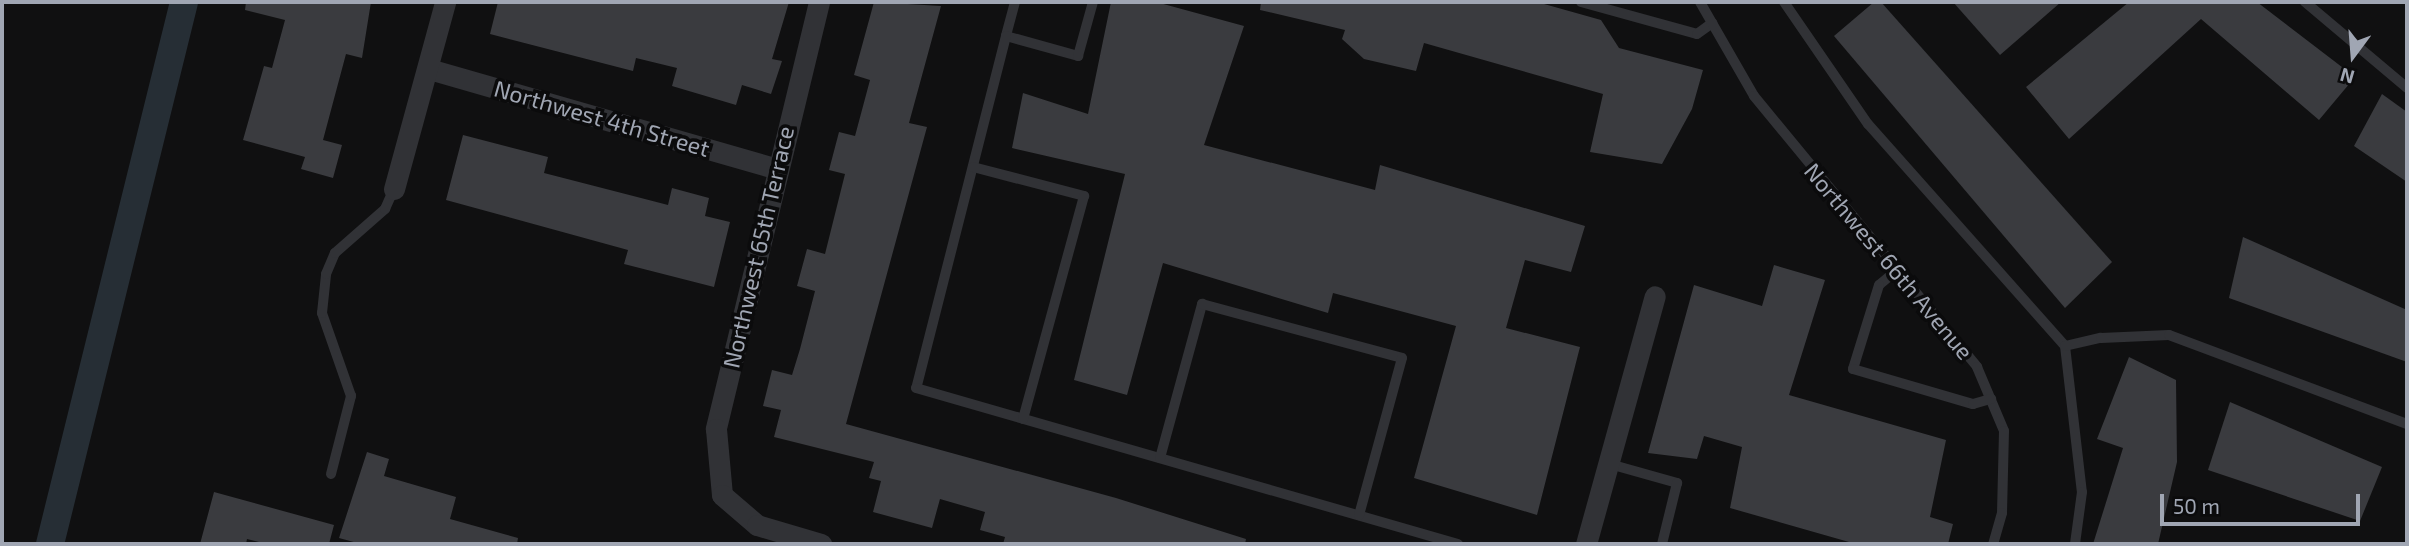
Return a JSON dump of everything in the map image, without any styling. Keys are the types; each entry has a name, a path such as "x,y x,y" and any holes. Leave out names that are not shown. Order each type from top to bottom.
{"street":[{"path":"394,189 429,69 445,2"},
{"name":"Northwest 65th Terrace","path":"819,2 775,168 716,429 722,495 757,525 821,544"},
{"name":"Northwest 4th Street","path":"429,69 775,168"},
{"path":"1586,544 1606,463 1655,296"}],"lane":[{"path":"1015,2 916,388 1458,544"},
{"path":"1006,36 1078,56 1093,2"},
{"path":"1581,2 1697,34 1712,23"},
{"name":"Northwest 66th Avenue","path":"1700,2 1754,96 1977,367 2004,431 2007,468 1993,544"},
{"path":"1784,2 1868,124 2065,346 2082,492 2075,544"},
{"path":"2305,2 2407,89"},
{"path":"973,167 1084,196 1023,419"},
{"path":"331,474 351,396 321,313 326,274 335,253 385,209 394,189"},
{"path":"1897,270 1879,285 1853,369 1973,404 1991,399"},
{"path":"1160,458 1202,304 1402,358 1359,515"},
{"path":"2065,346 2101,338 2169,335 2407,424"},
{"path":"1606,463 1677,483 1665,543"}],"building":[{"path":"246,2 371,2 362,58 346,54 323,140 342,145 333,178 301,169 305,157 243,140 264,66 272,68 285,20 245,10"},
{"path":"498,2 789,2 772,59 782,61 771,94 742,85 736,105 672,86 677,68 636,58 633,71 490,34"},
{"path":"874,2 941,6 909,123 927,127 846,424 1116,498 1246,539 1245,544 1003,544 1005,537 980,530 985,512 940,499 932,528 873,512 881,481 869,478 874,462 774,437 781,410 763,406 772,370 792,375 800,349 815,291 797,286 807,249 825,254 845,174 829,170 839,132 855,136 870,80 854,75"},
{"path":"1111,2 1156,2 1244,26 1204,145 1375,190 1380,165 1585,226 1571,272 1525,260 1506,328 1580,347 1537,515 1414,478 1456,326 1333,293 1328,313 1163,263 1127,395 1074,380 1125,174 1012,148 1023,93 1088,114"},
{"path":"1261,2 1537,2 1601,20 1619,48 1703,70 1692,109 1662,164 1590,152 1603,94 1424,43 1416,71 1364,59 1342,39 1345,30 1260,10"},
{"path":"1874,2 1881,2 2112,262 2065,308 1834,36"},
{"path":"1953,2 2061,2 2000,55"},
{"path":"2129,2 2257,2 2355,77 2319,120 2201,19 2069,139 2026,87"},
{"path":"2382,94 2407,112 2407,182 2354,146"},
{"path":"463,135 548,157 544,173 668,205 672,188 709,198 705,216 730,222 714,287 624,264 628,250 446,200"},
{"path":"2243,237 2407,310 2407,362 2229,298"},
{"path":"1774,265 1825,280 1789,395 1946,440 1930,517 1953,524 1948,544 1856,544 1730,508 1742,447 1704,436 1697,459 1648,453 1694,285 1762,306"},
{"path":"2129,357 2176,380 2177,462 2158,544 2093,544 2123,448 2097,439"},
{"path":"2230,402 2382,467 2360,521 2208,470"},
{"path":"367,452 389,459 384,476 456,497 450,519 518,538 517,544 361,544 339,538"},
{"path":"214,492 334,525 329,544 267,544 247,539 246,544 200,544"}],"waterway":[{"path":"50,544 184,2"}]}
